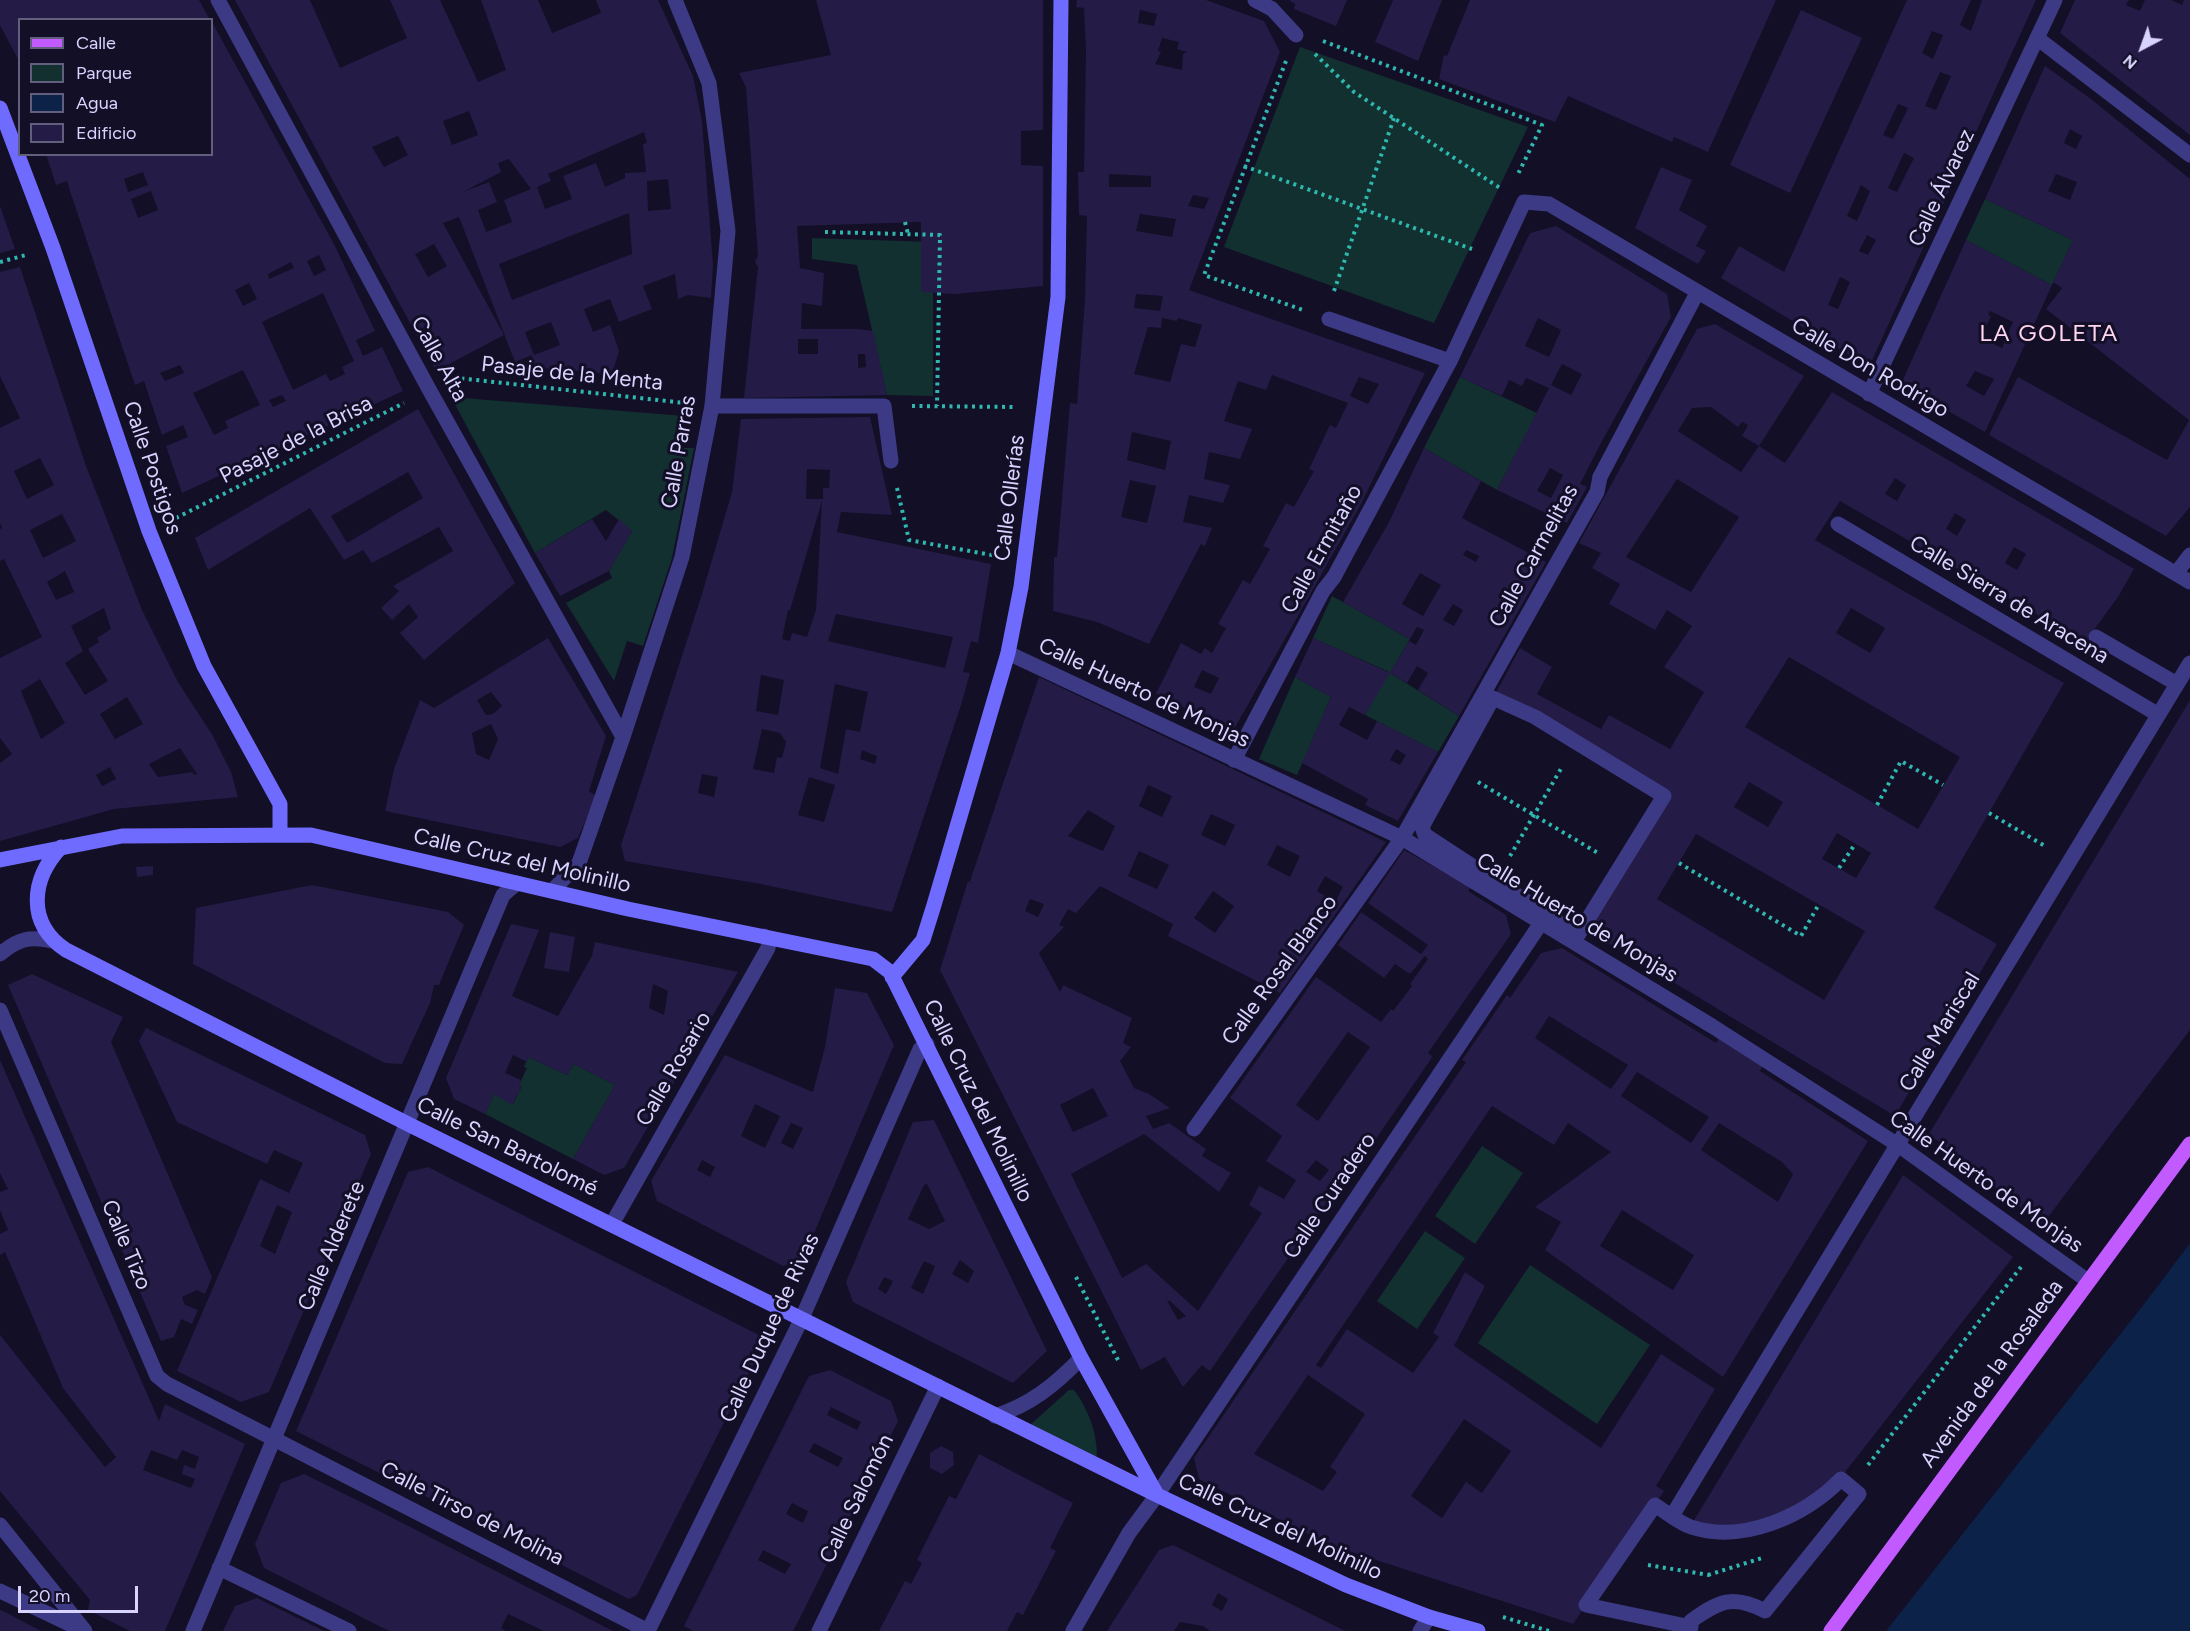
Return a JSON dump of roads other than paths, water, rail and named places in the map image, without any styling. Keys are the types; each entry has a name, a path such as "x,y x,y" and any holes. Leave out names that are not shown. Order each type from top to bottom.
{"main road":[{"name":"Calle Ollerías","path":"892,977 922,940 1008,653 1025,561 1058,297 1060,0"},
{"name":"Calle Postigos","path":"0,108 18,156"},
{"name":"Calle Postigos","path":"18,156 53,248 149,531 204,666 280,804 280,834"},
{"name":"Calle Cruz del Molinillo","path":"0,860 122,836 280,834 311,836 552,891 873,959 892,977 1081,1358 1157,1495 1346,1585 1429,1617 1478,1631"},
{"path":"52,941 41,923 38,910 40,879 44,868 61,847"},
{"name":"Calle San Bartolomé","path":"52,941 90,963 408,1124 1157,1495"},
{"name":"Avenida de la Rosaleda","path":"1831,1631 2190,1144"}],"street":[{"name":"Calle Alta","path":"218,0 430,391 623,737"},
{"name":"Calle Parras","path":"552,891 579,863 623,737 682,557 712,406 728,231 710,83 675,0"},
{"path":"1255,0 1272,9 1296,35"},
{"name":"Calle Álvarez","path":"1869,394 2055,0"},
{"path":"2037,38 2190,154"},
{"name":"Calle Don Rodrigo","path":"1524,202 1549,204 1869,394 2177,572 2190,582"},
{"name":"Calle Ermitaño","path":"1234,760 1323,591 1334,577 1450,360 1524,202"},
{"name":"Calle Carmelitas","path":"1402,838 1597,492 1600,477 1697,293"},
{"path":"1329,319 1450,360"},
{"path":"712,406 884,406 891,461"},
{"name":"Calle Sierra de Aracena","path":"1838,524 2157,714"},
{"path":"2177,572 2190,555"},
{"path":"2096,637 2177,684"},
{"name":"Calle Huerto de Monjas","path":"1008,653 1402,838 1713,1026 1898,1145 2088,1281"},
{"name":"Calle Mariscal","path":"1672,1516 2190,663"},
{"path":"1493,698 1535,717 1664,796 1578,935 1495,881 1425,835 1422,827 1493,698"},
{"name":"Calle Rosal Blanco","path":"1194,1129 1402,838"},
{"name":"Calle Alderete","path":"193,1631 503,895 517,883"},
{"name":"Calle Curadero","path":"1073,1631 1129,1533 1157,1495 1541,923"},
{"name":"Calle Rosario","path":"612,1224 768,948 769,941 764,936"},
{"name":"Calle San Bartolomé","path":"0,954 20,939 36,937 52,941"},
{"name":"Calle Tizo","path":"0,1010 158,1376 167,1384 275,1437"},
{"name":"Calle Duque de Rivas","path":"648,1631 802,1318 920,1049 927,1044"},
{"path":"995,1416 1020,1408 1042,1395 1081,1358"},
{"name":"Calle Salomón","path":"819,1631 938,1386"},
{"name":"Calle Tirso de Molina","path":"275,1437 648,1631"},
{"path":"1841,1479 1859,1494 1765,1611 1744,1602 1716,1603 1691,1621 1691,1627 1586,1605 1655,1505 1672,1516 1690,1527 1723,1531 1750,1528 1774,1522 1803,1509 1841,1479"},
{"path":"0,1525 85,1631"},
{"path":"219,1568 349,1631"},
{"path":"0,1591 85,1631"},
{"path":"1420,1631 1429,1617"}],"water":[{"path":"2190,1243 2190,1631 1886,1631 2148,1299"}],"district":[{"name":"LA GOLETA","path":"2049,334"}]}
